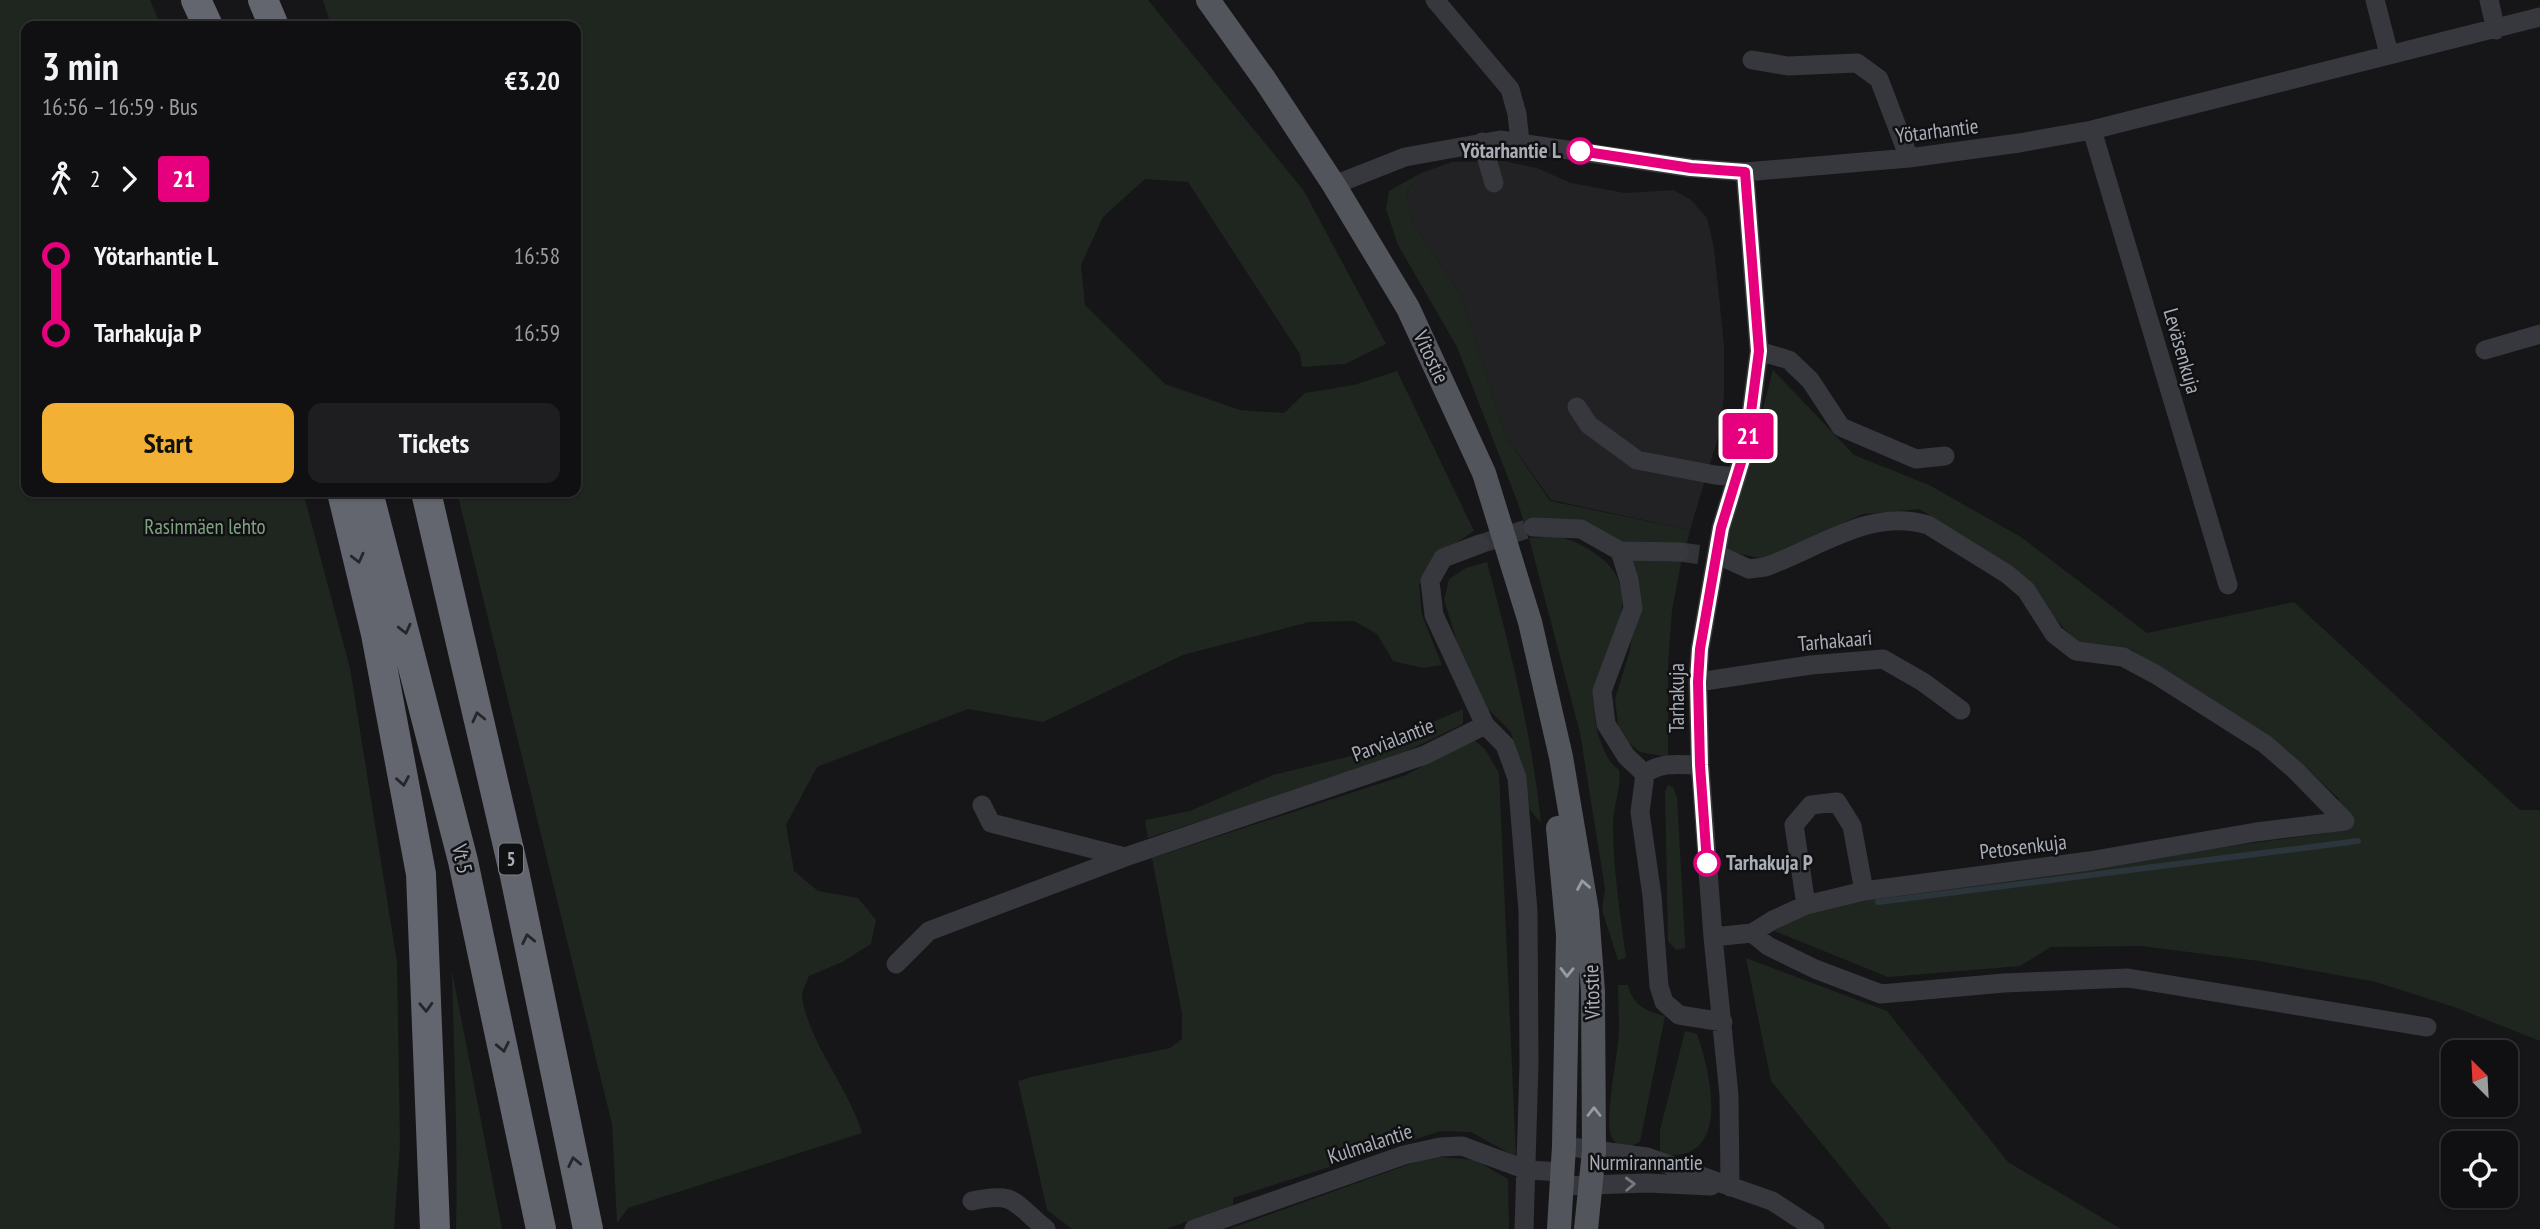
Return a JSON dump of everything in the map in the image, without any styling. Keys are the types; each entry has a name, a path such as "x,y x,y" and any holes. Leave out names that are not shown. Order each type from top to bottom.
{"highway":[{"path":"196,0 206,21"},
{"path":"263,0 272,21"},
{"path":"343,497 376,634 421,874 435,1229"},
{"name":"Vt 5","path":"369,497 463,861 541,1229"},
{"name":"5","path":"427,497 515,876 587,1229"}],"main road":[{"name":"Vitostie","path":"1208,0 1334,185 1408,308 1484,473 1530,622 1561,757 1587,911 1593,992 1594,1151 1586,1229"},
{"name":"Vitostie","path":"1559,1229 1564,1146 1567,935 1558,829 1561,757"}],"street":[{"path":"1436,0 1510,89 1517,114 1520,142"},
{"path":"2375,0 2389,54"},
{"path":"2489,0 2496,30"},
{"name":"Yötarhantie","path":"1334,185 1405,157 1482,142 1520,142 1691,168 1745,172 1909,159 2092,130 2540,17"},
{"path":"1752,60 1788,66 1857,63 1879,79 1909,159"},
{"name":"Leväsenkuja","path":"2092,130 2228,584"},
{"path":"1482,142 1494,183"},
{"name":"Tarhakuja","path":"1730,1187 1729,1095 1713,937 1700,765 1698,682 1700,649 1721,528 1747,443 1759,351 1745,172"},
{"path":"2485,350 2540,334"},
{"path":"1759,351 1789,360 1810,380 1841,427 1916,459 1945,456"},
{"path":"1577,407 1590,425 1637,460 1737,477"},
{"name":"Petosenkuja","path":"1713,937 1752,933 1806,905 1864,891 2090,861 2256,832 2345,821 2265,744 2155,674 2123,657 2076,651 2054,634 2026,590 2007,574 1928,525 1893,520 1856,527 1765,567 1749,569 1725,558"},
{"path":"1533,527 1581,529 1620,551 1680,552"},
{"path":"1480,544 1443,558 1430,581 1434,615 1485,725 1505,745 1517,778 1528,911 1530,1064 1524,1229"},
{"path":"1620,551 1629,580 1633,608 1602,691 1606,724 1626,756 1645,774"},
{"name":"Tarhakaari","path":"1698,682 1811,665 1883,659 1923,681 1961,710"},
{"name":"Parvialantie","path":"896,964 929,931 1125,857 1425,755 1485,725"},
{"path":"1700,765 1662,765 1645,774 1640,812 1652,896 1659,986 1664,1002 1679,1015 1723,1022"},
{"path":"1806,905 1794,825 1811,805 1837,802 1852,826 1864,891"},
{"path":"982,805 991,822 1125,857"},
{"path":"1752,933 1768,946 1791,957 1881,994 2004,983 2128,978 2427,1027"},
{"name":"Kulmalantie","path":"1194,1229 1404,1155 1440,1147 1462,1146 1527,1170 1562,1179"},
{"name":"Nurmirannantie","path":"1564,1146 1647,1157 1772,1202 1815,1229"},
{"name":"Nurmirannantie","path":"1562,1179 1592,1185 1647,1183 1730,1187"},
{"path":"972,1201 996,1196 1014,1200 1046,1229"}],"shaded area":[{"path":"1504,161 1537,168 1571,183 1625,193 1673,190 1690,199 1707,218 1714,248 1724,345 1724,396 1719,434 1690,530 1551,500 1506,437 1460,294 1412,223 1406,193 1421,173 1452,162"}],"green space":[{"name":"Rasinmäen lehto","path":"0,0 150,0 159,21 21,21 21,497 304,497 350,668 397,962 400,1145 394,1229 0,1229"},
{"path":"323,0 1148,0 1304,191 1386,344 1345,364 1302,367 1300,354 1188,182 1145,179 1103,217 1081,265 1085,305 1165,384 1240,410 1284,413 1305,393 1354,385 1397,371 1474,531 1441,553 1419,585 1422,615 1442,665 1422,668 1393,661 1377,634 1354,621 1309,622 1183,655 1043,722 968,709 817,767 786,825 794,871 818,891 858,898 876,920 871,944 842,962 809,976 802,996 812,1030 848,1099 862,1133 628,1208 617,1223 612,1124 458,497 581,497 581,21 329,21"},
{"path":"1421,173 1406,193 1412,223 1460,294 1506,437 1550,501 1690,530 1686,547 1619,546 1556,520 1524,523 1457,347 1398,245 1386,209 1389,191"},
{"path":"1773,370 1854,455 1929,485 2021,537 2147,633 2294,602 2520,810 2540,810 2540,1041 2457,1008 2376,982 2259,961 2141,946 2051,947 2020,966 1888,977 1762,926 1858,897 2327,833 2339,799 2286,749 2132,650 2077,642 2048,611 2030,581 1920,509 1863,514 1765,559 1725,551"},
{"path":"1560,536 1599,556 1618,578 1622,603 1617,629 1599,685 1595,715 1602,745 1611,762 1619,770 1620,776 1613,817 1613,841 1626,958 1618,960 1602,910 1605,889 1580,733 1529,538"},
{"path":"1627,556 1682,558 1672,610 1668,665 1668,757 1640,752 1619,734 1615,699 1630,650 1637,604"},
{"path":"1487,562 1526,724 1541,823 1530,810 1511,732 1488,709 1457,642 1444,600 1449,579 1466,568"},
{"path":"1463,709 1463,724 1391,759 1148,838 1145,820 1190,811 1273,775 1355,755"},
{"path":"1473,739 1485,749 1499,773 1516,1157 1471,1132 1441,1131 1233,1198 1233,1205 1166,1229 1072,1229 1047,1210 1018,1081 1170,1048 1182,1039 1182,1014 1152,858 1406,775"},
{"path":"1668,785 1673,787 1677,797 1685,941 1685,948 1676,950 1668,941 1665,791"},
{"path":"1746,958 1887,1011 2008,1162 2121,1229 1891,1229 1771,1081"},
{"path":"452,971 502,1229 456,1229"},
{"path":"1618,985 1628,985 1637,1003 1665,1016 1640,1142 1625,1147 1618,1145 1612,1138 1609,1117 1619,1029"},
{"path":"1685,1031 1697,1034 1711,1093 1711,1114 1707,1132 1699,1146 1683,1154 1660,1154 1660,1130"},
{"path":"1432,1156 1475,1160 1508,1179 1509,1229 1229,1229"}],"waterway":[{"path":"1878,902 2358,841"}],"tunnel":[{"path":"1480,544 1533,527"},
{"path":"1680,552 1725,558"}],"bus line":[{"name":"21","path":"1580,151 1691,168 1745,172 1759,351 1747,443 1721,528 1700,649 1700,765 1707,863"}],"place":[{"name":"Yötarhantie L","path":"1580,151"},
{"name":"Tarhakuja P","path":"1707,863"}]}
